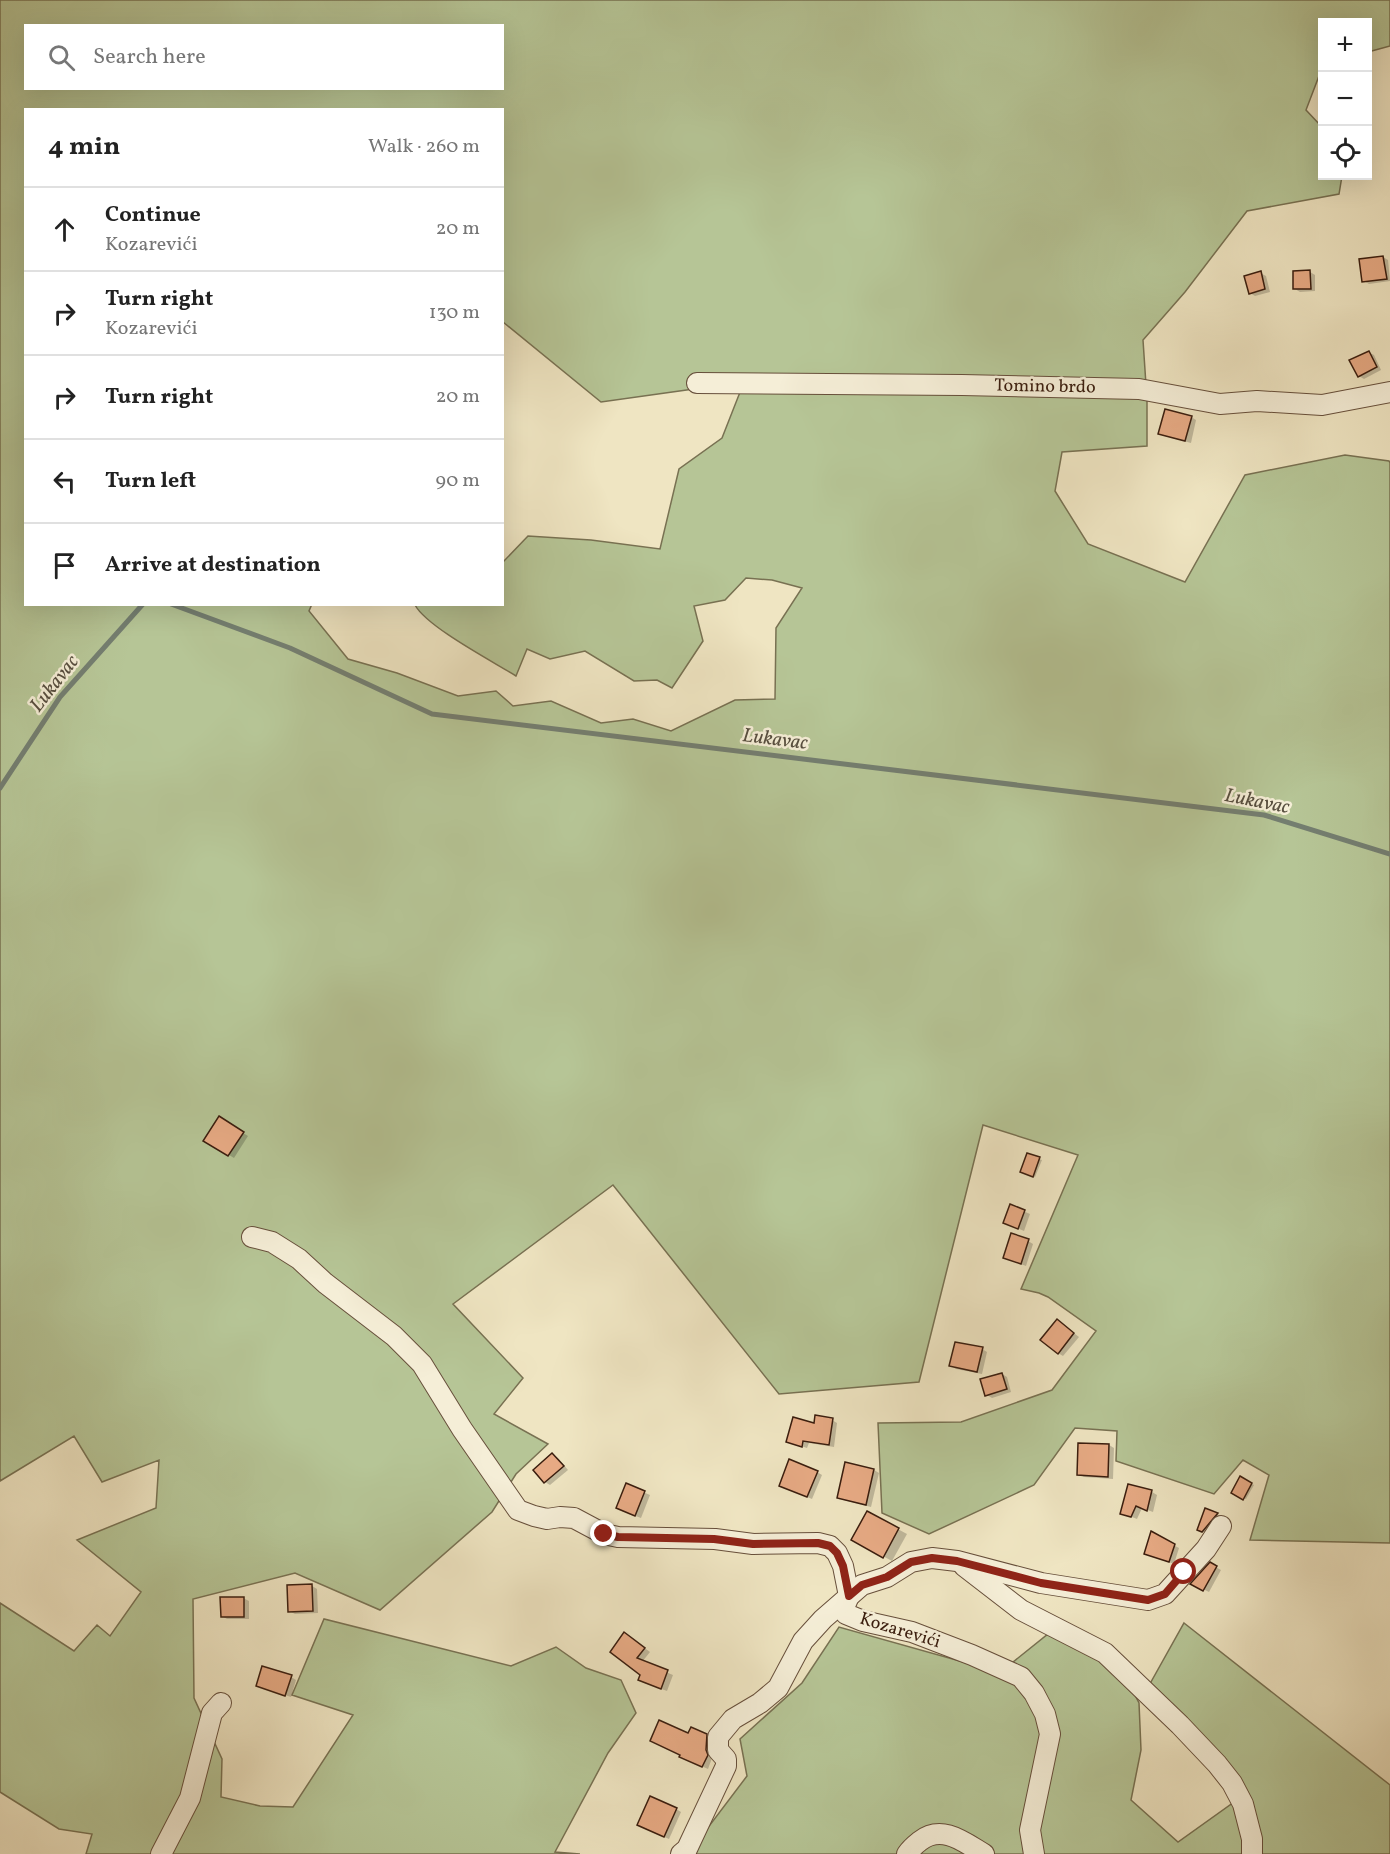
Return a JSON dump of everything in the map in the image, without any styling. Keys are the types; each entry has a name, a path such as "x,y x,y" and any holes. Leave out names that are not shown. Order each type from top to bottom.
{"street":[{"name":"Tomino brdo","path":"697,383 1139,389 1220,404 1257,401 1322,405 1390,392"},
{"path":"252,1237 272,1242 299,1259 325,1283 394,1336 422,1364 462,1429 518,1510 547,1519 560,1516 574,1518 604,1534 618,1537 714,1539 753,1544 818,1543 830,1546 837,1553 843,1566 849,1596 803,1641 778,1688 733,1719 718,1737 718,1750 726,1759 726,1766 687,1849 681,1854"},
{"name":"Kozarevići","path":"1034,1854 1030,1830 1050,1734 1045,1714 1034,1693 1021,1677 972,1655 912,1632 863,1621 846,1614 844,1608 849,1596 862,1585 887,1577 911,1562 932,1558 957,1561 1041,1583 1148,1600 1165,1594 1206,1549 1221,1526"},
{"path":"957,1561 1021,1611 1104,1653 1180,1725 1217,1764 1232,1783 1244,1804 1252,1839 1252,1854"},
{"path":"161,1854 190,1798 212,1713 221,1703"},
{"path":"907,1854 927,1835 945,1833 984,1854"}],"green space":[{"path":"0,0 1390,0 1390,46 1372,51 1372,18 1318,18 1318,78 1306,110 1318,123 1318,180 1341,180 1339,194 1247,211 1185,292 1143,340 1147,446 1062,452 1055,491 1088,544 1185,582 1245,475 1345,455 1390,463 1390,1543 1250,1540 1269,1475 1243,1460 1214,1494 1116,1461 1117,1431 1075,1428 1034,1485 929,1534 882,1513 878,1423 961,1422 1052,1390 1096,1331 1048,1297 1021,1289 1078,1155 983,1125 919,1382 779,1394 613,1185 453,1304 523,1378 494,1414 548,1444 516,1474 492,1512 380,1610 295,1573 193,1599 194,1698 222,1759 221,1797 260,1806 293,1807 353,1715 292,1695 324,1619 511,1666 556,1647 586,1668 621,1680 636,1713 608,1753 555,1852 580,1854 86,1854 92,1834 59,1829 0,1792 0,1603 74,1651 97,1625 110,1636 141,1592 77,1540 156,1508 159,1460 102,1482 74,1436 0,1481"},
{"path":"1184,1623 1390,1785 1390,1854 688,1854 747,1776 740,1739 802,1683 839,1627 981,1667 1013,1662 1053,1630 1122,1670 1139,1703 1141,1750 1131,1800 1178,1842 1234,1802 1217,1770 1142,1698"}],"building":[{"path":"1383,256 1387,279 1362,282 1359,259"},
{"path":"1310,270 1311,289 1293,289 1293,271"},
{"path":"1261,271 1265,289 1249,294 1244,276"},
{"path":"1369,351 1377,367 1358,377 1349,360"},
{"path":"1165,409 1192,416 1185,441 1158,434"},
{"path":"219,1116 244,1132 228,1156 203,1141"},
{"path":"1027,1153 1040,1157 1033,1177 1020,1172"},
{"path":"1010,1204 1025,1210 1018,1229 1003,1223"},
{"path":"1011,1233 1029,1239 1021,1264 1003,1258"},
{"path":"1057,1319 1074,1333 1058,1354 1040,1340"},
{"path":"955,1342 983,1347 977,1372 949,1366"},
{"path":"1002,1373 1007,1389 985,1396 980,1379"},
{"path":"815,1415 833,1418 829,1445 803,1441 802,1447 786,1442 793,1417 814,1423"},
{"path":"1078,1443 1109,1444 1108,1477 1077,1475"},
{"path":"552,1453 564,1466 544,1483 533,1470"},
{"path":"789,1459 818,1471 807,1497 779,1486"},
{"path":"845,1462 874,1469 866,1505 837,1498"},
{"path":"1240,1476 1252,1483 1243,1500 1231,1493"},
{"path":"626,1483 645,1491 635,1516 616,1508"},
{"path":"1128,1484 1152,1490 1147,1511 1136,1506 1131,1517 1120,1514"},
{"path":"1205,1508 1218,1513 1202,1532 1197,1530"},
{"path":"867,1511 899,1528 883,1558 851,1540"},
{"path":"1151,1531 1175,1544 1169,1562 1144,1554"},
{"path":"1210,1562 1217,1566 1203,1591 1190,1584"},
{"path":"312,1584 313,1611 288,1612 287,1585"},
{"path":"220,1597 244,1597 244,1617 221,1617"},
{"path":"624,1632 645,1648 637,1658 668,1670 661,1689 638,1680 640,1675 610,1652"},
{"path":"262,1666 292,1675 285,1696 256,1686"},
{"path":"659,1720 688,1733 691,1727 707,1734 708,1755 702,1767 650,1741"},
{"path":"650,1796 677,1808 664,1837 637,1825"}],"waterway":[{"name":"Lukavac","path":"0,788 60,697 141,606"},
{"name":"Lukavac","path":"176,606 290,648 432,714 1264,815 1390,854"}],"route":[{"path":"604,1534 618,1537 714,1539 753,1544 818,1543 830,1546 837,1553 843,1566 849,1596 862,1585 887,1577 911,1562 932,1558 957,1561 1041,1583 1148,1600 1165,1594 1184,1572"}]}
